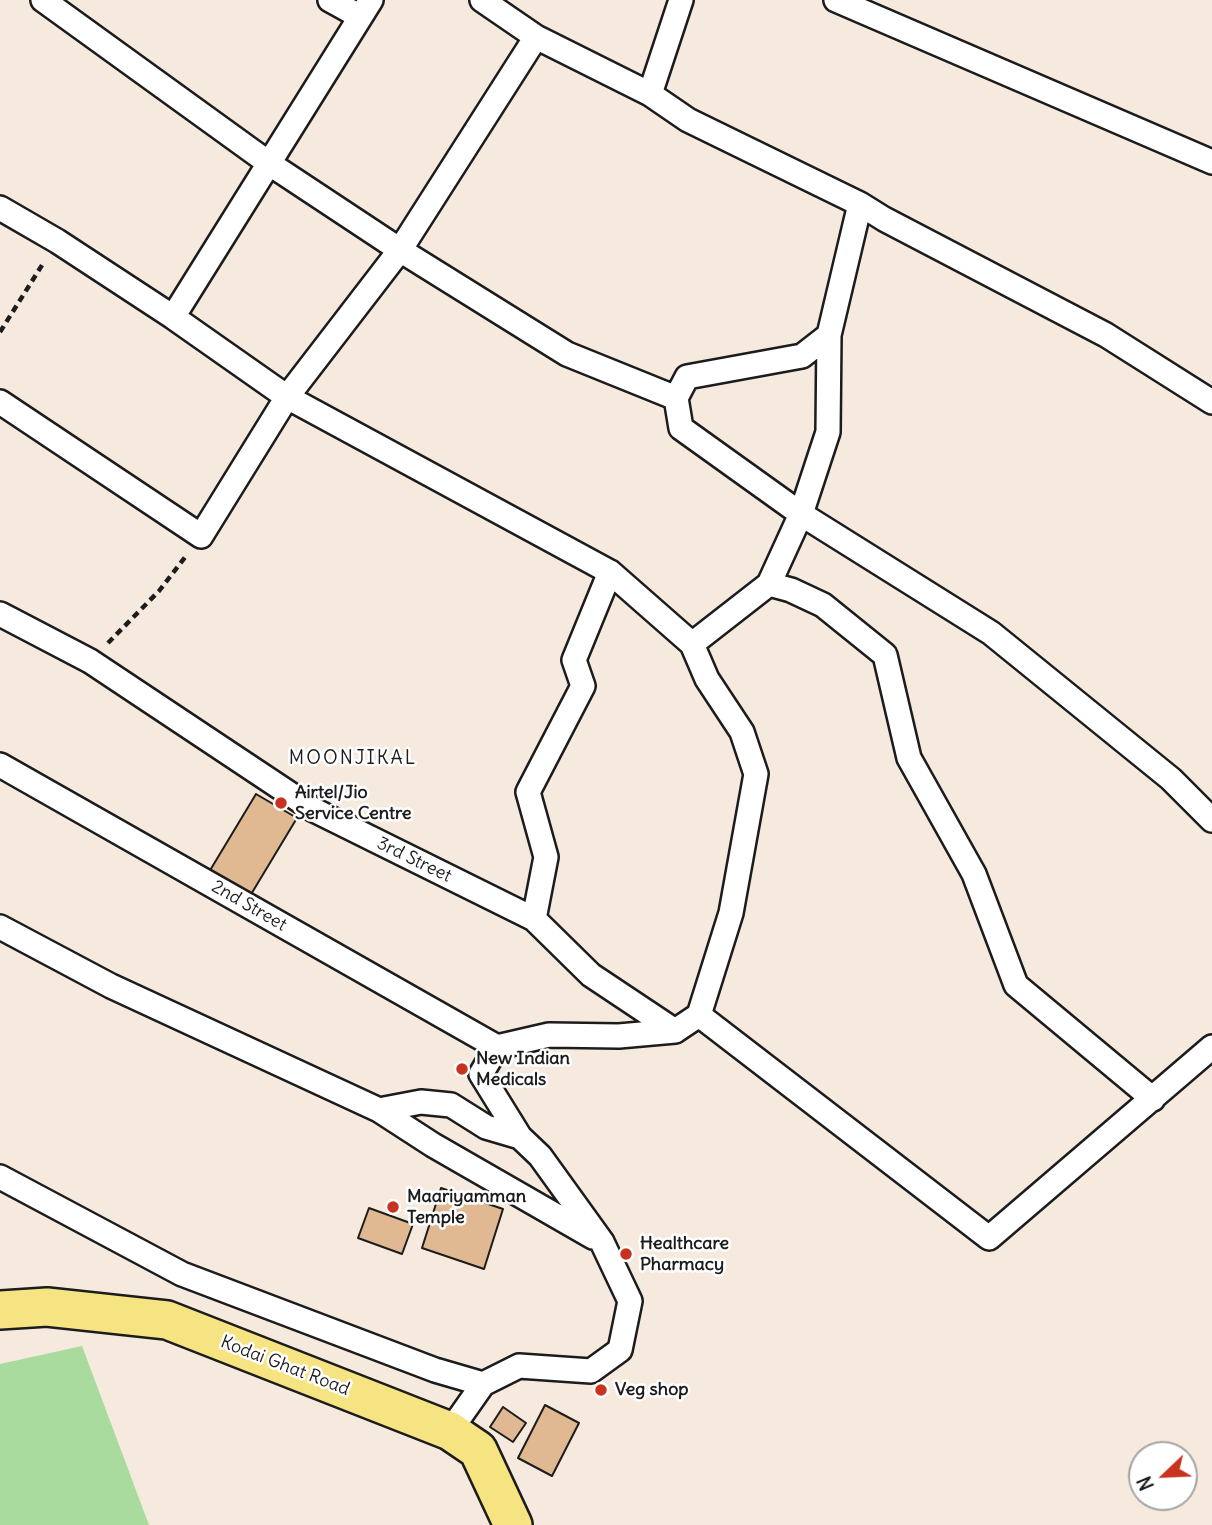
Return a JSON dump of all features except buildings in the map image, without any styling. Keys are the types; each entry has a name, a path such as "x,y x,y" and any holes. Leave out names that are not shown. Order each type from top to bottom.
{"main road":[{"name":"Kodai Ghat Road","path":"0,1310 47,1307 167,1320 450,1431 478,1450 513,1525"}],"street":[{"path":"43,0 270,163 400,250 567,354 676,398"},
{"path":"173,317 365,8 330,0"},
{"path":"482,0 536,37 650,94 688,120 860,204 1106,335 1212,402"},
{"path":"650,94 681,0"},
{"path":"836,0 1212,162"},
{"path":"0,402 201,536 287,397 400,250 536,37"},
{"path":"692,644 769,584 801,514 828,432 829,335 860,204"},
{"path":"0,208 57,241 173,317 287,397 610,572 692,644 707,679 742,732 756,774 732,912 699,1014 675,1031 619,1036 549,1035 497,1047 481,1074 520,1137 540,1156 602,1242 629,1301 620,1350 591,1371 519,1366 483,1384 450,1431"},
{"path":"829,335 802,356 687,377 676,398 681,428 801,514 991,633 1171,779 1212,820"},
{"path":"534,919 546,857 528,792 583,686 574,660 610,572"},
{"path":"769,584 791,590 823,606 885,655 909,758 974,874 1016,985 1153,1099"},
{"name":"3rd Street","path":"0,614 90,661 314,810 534,919 592,975 675,1031"},
{"name":"2nd Street","path":"0,765 497,1047"},
{"path":"0,927 111,986 379,1110 433,1145 602,1242"},
{"path":"699,1014 989,1238 1212,1047"},
{"path":"379,1110 422,1102 451,1105 486,1127 520,1137"},
{"path":"0,1177 182,1274 435,1370 483,1384"}],"path":[{"path":"0,332 57,241"},
{"path":"90,661 159,591 201,536"}],"green space":[{"path":"82,1346 149,1525 0,1525 0,1364"}],"place":[{"name":"Airtel/Jio Service Centre","path":"281,803"},
{"name":"New Indian Medicals","path":"462,1069"},
{"name":"Maariyamman Temple","path":"393,1207"},
{"name":"Healthcare Pharmacy","path":"626,1254"},
{"name":"Veg shop","path":"601,1390"}],"district":[{"name":"MOONJIKAL","path":"353,759"}]}
